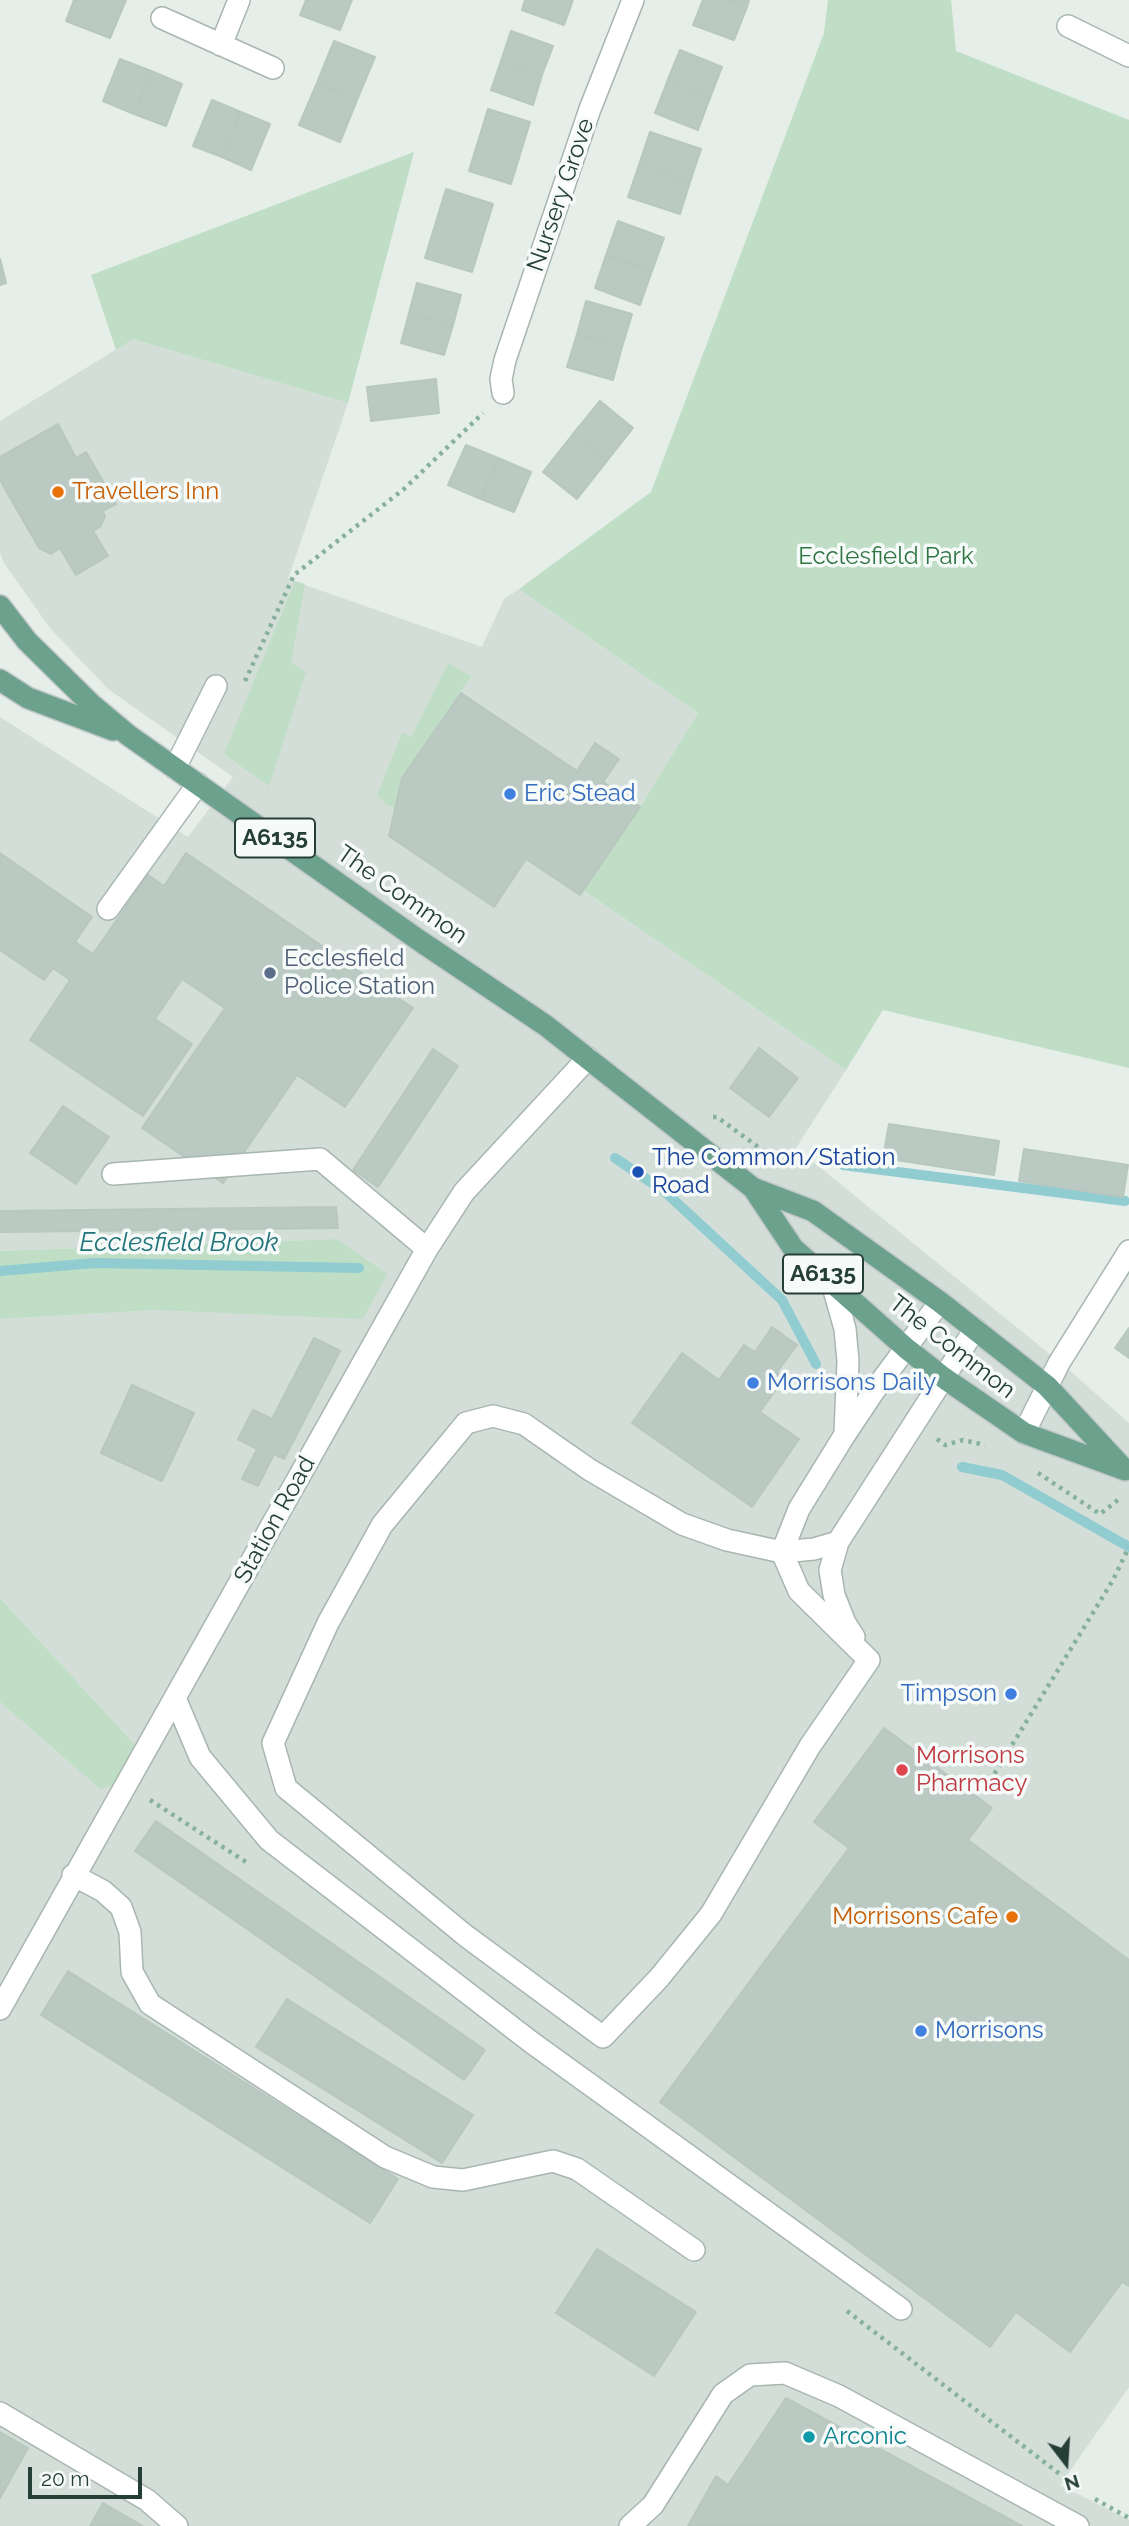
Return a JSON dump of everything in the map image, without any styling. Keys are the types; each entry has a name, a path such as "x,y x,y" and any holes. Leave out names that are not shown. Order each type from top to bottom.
{"main road":[{"name":"The Common","path":"0,606 27,641 91,704 128,735 420,941 545,1025 752,1188 793,1248 907,1349 944,1378 1024,1433 1127,1471"},
{"path":"0,680 28,698 128,735"},
{"name":"The Common","path":"752,1188 813,1211 940,1302 1046,1386 1127,1471"}],"street":[{"path":"221,45 239,0"},
{"name":"Nursery Grove","path":"503,393 501,379 505,360 590,109 632,0"},
{"path":"162,18 273,68"},
{"path":"1068,26 1129,56"},
{"path":"175,768 216,686"},
{"path":"108,909 198,784"},
{"name":"Station Road","path":"0,2009 427,1249 464,1192 588,1058"},
{"path":"113,1174 320,1159 427,1249"},
{"path":"1024,1433 1046,1386 1129,1251"},
{"path":"832,1283 845,1329 848,1361 844,1436"},
{"path":"869,1660 799,1591 782,1552 799,1509 844,1436 940,1302"},
{"path":"869,1660 845,1623 834,1595 830,1570 838,1542 975,1329"},
{"path":"838,1542 814,1549 782,1552 727,1540 682,1524 590,1470 524,1424 494,1416 466,1423 382,1525 328,1623 273,1743 286,1788 466,1936 603,2036 659,1978 711,1914 810,1746 869,1660"},
{"path":"176,1698 200,1757 269,1840 531,2042 901,2309"},
{"path":"74,1875 103,1891 121,1907 130,1932 132,1972 150,2004 385,2157 433,2177 463,2180 553,2161 577,2169 694,2250"},
{"path":"630,2526 653,2505 723,2394 750,2375 785,2373 839,2396 1078,2526"},
{"path":"0,2413 147,2500 177,2526"}],"path":[{"path":"243,686 293,575 404,489 503,393"},
{"path":"914,1425 945,1445 963,1440 991,1446"},
{"path":"1034,1470 1100,1514 1119,1499"},
{"path":"990,1781 1114,1580 1129,1546"}],"shaded area":[{"path":"133,339 348,403 288,579 482,647 504,599 519,589 698,713 640,807 583,890 846,1070 796,1148 1068,1369 1129,1423 1129,2387 1060,2485 1129,2520 1129,2526 0,2526 0,1702 100,1789 137,1747 0,1598 0,1319 157,1310 337,1239 0,1251 0,717 188,837 233,777 108,689 50,628 4,563 0,552 0,421"}],"green space":[{"name":"Ecclesfield Park","path":"828,0 951,0 956,51 1129,120 1129,1068 883,1010 846,1070 583,890 640,807 698,713 519,589 651,492 824,33"},
{"path":"414,152 348,403 133,339 116,350 91,275"},
{"path":"295,581 305,584 291,662 306,672 269,786 224,754"},
{"path":"448,663 471,676 403,778 395,808 377,795 402,733 411,737"},
{"path":"337,1239 387,1274 363,1319 157,1310 0,1319 0,1251"},
{"path":"0,1598 137,1747 118,1784 100,1789 0,1702"}],"building":[{"path":"74,0 126,0 110,38 66,21"},
{"path":"306,0 352,0 340,30 300,15"},
{"path":"525,0 573,0 564,25 522,10"},
{"path":"703,0 727,0 747,7 734,40 693,25"},
{"path":"727,0 749,0 747,7"},
{"path":"511,31 553,46 542,75 501,61"},
{"path":"334,41 375,57 357,100 317,83"},
{"path":"680,50 722,67 710,98 667,82"},
{"path":"120,59 151,71 134,114 103,101"},
{"path":"501,61 542,75 533,105 491,90"},
{"path":"151,71 182,84 166,126 134,114"},
{"path":"667,82 710,98 698,130 655,113"},
{"path":"317,83 357,100 340,142 299,125"},
{"path":"212,100 241,112 222,157 193,146"},
{"path":"488,109 530,122 511,184 469,171"},
{"path":"241,112 270,124 251,170 222,157"},
{"path":"650,132 701,149 690,182 639,165"},
{"path":"639,165 690,182 680,214 628,197"},
{"path":"446,189 493,204 472,272 425,258"},
{"path":"618,221 664,238 652,271 606,255"},
{"path":"606,255 652,271 640,305 595,288"},
{"path":"0,259 6,283 0,285"},
{"path":"417,283 461,295 453,325 409,313"},
{"path":"586,301 632,314 622,347 577,334"},
{"path":"409,313 453,325 444,355 401,343"},
{"path":"577,334 622,347 613,380 567,367"},
{"path":"436,379 439,413 371,421 367,387"},
{"path":"600,401 633,428 607,461 573,434"},
{"name":"Travellers Inn","path":"58,424 76,458 86,452 116,504 102,511 105,516 101,526 93,531 108,556 76,575 60,548 51,554 39,548 0,480 0,457"},
{"path":"573,434 607,461 577,499 543,472"},
{"path":"466,445 498,458 481,499 448,485"},
{"path":"498,458 531,472 514,512 481,499"},
{"name":"Eric Stead","path":"461,693 577,771 595,743 619,759 603,782 640,807 580,895 526,859 494,907 389,836 402,778"},
{"path":"0,853 92,917 75,942 93,954 148,875 164,886 186,853 413,1008 345,1107 297,1075 223,1183 142,1128 225,1008 182,979 155,1019 192,1044 143,1116 30,1040 70,980 53,968 44,980 0,950"},
{"path":"759,1048 798,1078 769,1117 730,1088"},
{"path":"433,1049 458,1066 378,1187 353,1170"},
{"path":"63,1106 109,1137 76,1184 30,1153"},
{"path":"889,1124 999,1141 994,1175 883,1158"},
{"path":"1024,1149 1128,1165 1123,1197 1019,1181"},
{"path":"336,1207 338,1228 0,1232 0,1211"},
{"path":"772,1327 797,1345 777,1372 784,1378 760,1412 799,1439 752,1507 632,1423 682,1353 719,1380 744,1345 755,1352"},
{"path":"1129,1328 1129,1358 1115,1348"},
{"path":"314,1338 340,1351 284,1459 274,1454 258,1486 242,1479 257,1449 238,1439 253,1410 272,1419"},
{"path":"132,1385 194,1413 162,1481 101,1453"},
{"name":"Morrisons","path":"884,1728 992,1808 968,1840 1129,1960 1129,2286 1122,2282 1070,2352 1016,2312 990,2347 660,2102 849,1848 814,1822"},
{"path":"156,1821 485,2050 464,2080 135,1851"},
{"path":"68,1971 398,2179 370,2223 41,2015"},
{"path":"287,1999 473,2115 442,2163 256,2047"},
{"path":"597,2249 696,2312 654,2376 556,2313"},
{"name":"Arconic","path":"786,2398 1022,2526 688,2526 716,2476 728,2485"},
{"path":"0,2432 28,2448 0,2498"},
{"path":"103,2503 143,2526 90,2526"}],"waterway":[{"name":"Ecclesfield Brook","path":"615,1158 664,1191 782,1300 816,1364"},
{"path":"843,1165 1125,1201"},
{"name":"Ecclesfield Brook","path":"0,1271 95,1263 359,1268"},
{"name":"Ecclesfield Brook","path":"962,1467 1002,1475 1129,1547"}],"place":[{"name":"Travellers Inn","path":"58,492"},
{"name":"Eric Stead","path":"510,794"},
{"name":"Ecclesfield Police Station","path":"270,973"},
{"name":"The Common/Station Road","path":"638,1172"},
{"name":"Morrisons Daily","path":"753,1383"},
{"name":"Timpson","path":"1011,1694"},
{"name":"Morrisons Pharmacy","path":"902,1770"},
{"name":"Morrisons Cafe","path":"1012,1917"},
{"name":"Morrisons","path":"921,2031"},
{"name":"Arconic","path":"809,2437"}]}
